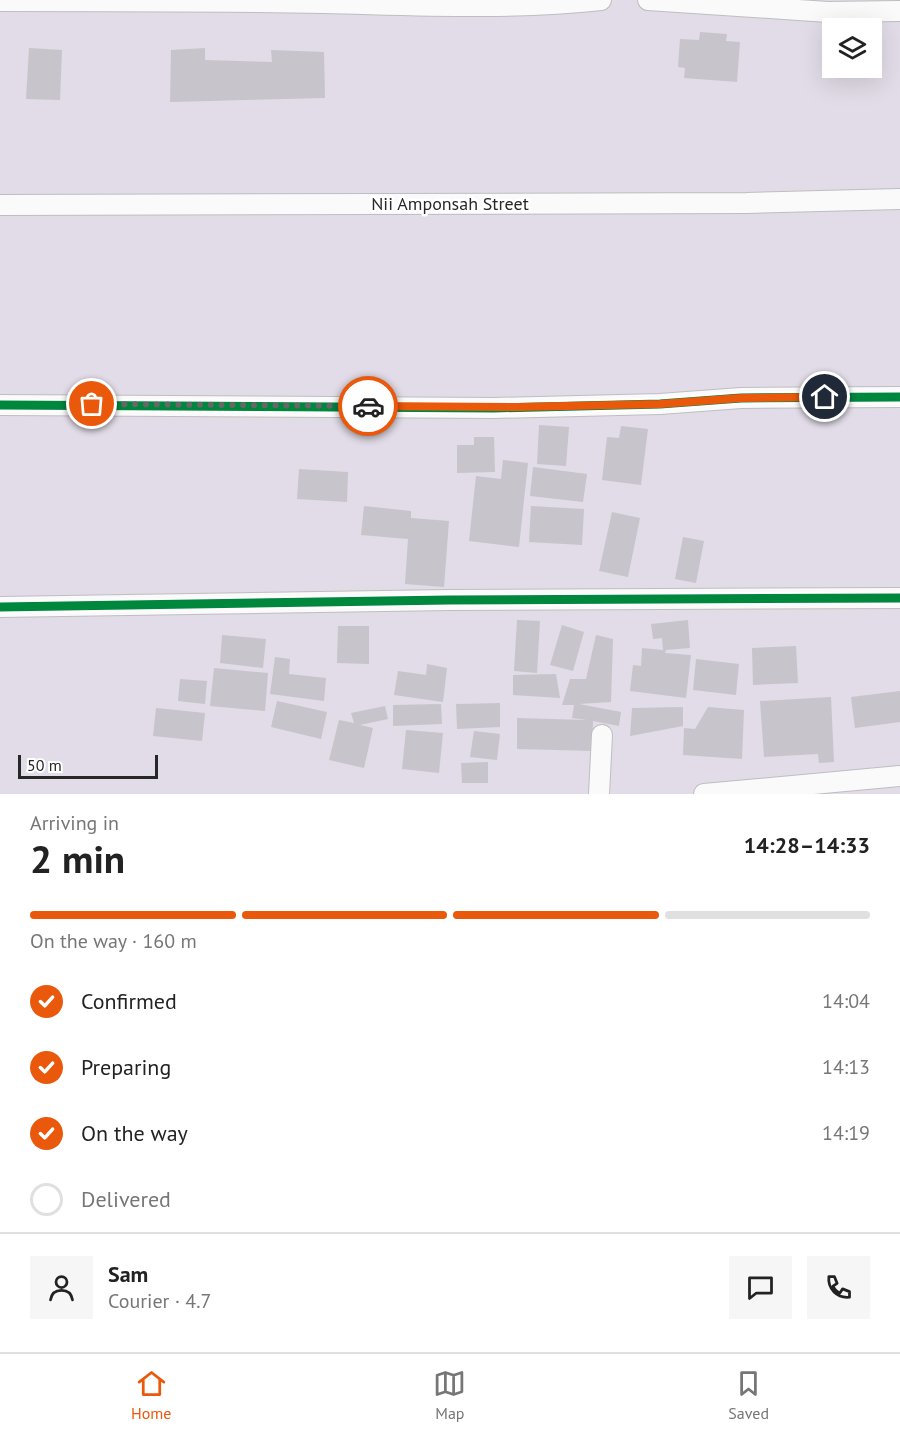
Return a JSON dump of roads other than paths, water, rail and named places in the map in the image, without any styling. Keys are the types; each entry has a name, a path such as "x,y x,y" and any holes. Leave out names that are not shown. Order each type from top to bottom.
{"street":[{"path":"0,1 236,1 488,6 552,5 601,0"},
{"path":"648,0 828,12 900,11"},
{"name":"Nii Amponsah Street","path":"0,205 747,203 900,199"},
{"path":"0,405 494,408 660,404 741,398 900,397"},
{"path":"0,608 449,600 900,598"},
{"path":"599,794 602,735"},
{"path":"704,794 900,776"}]}
